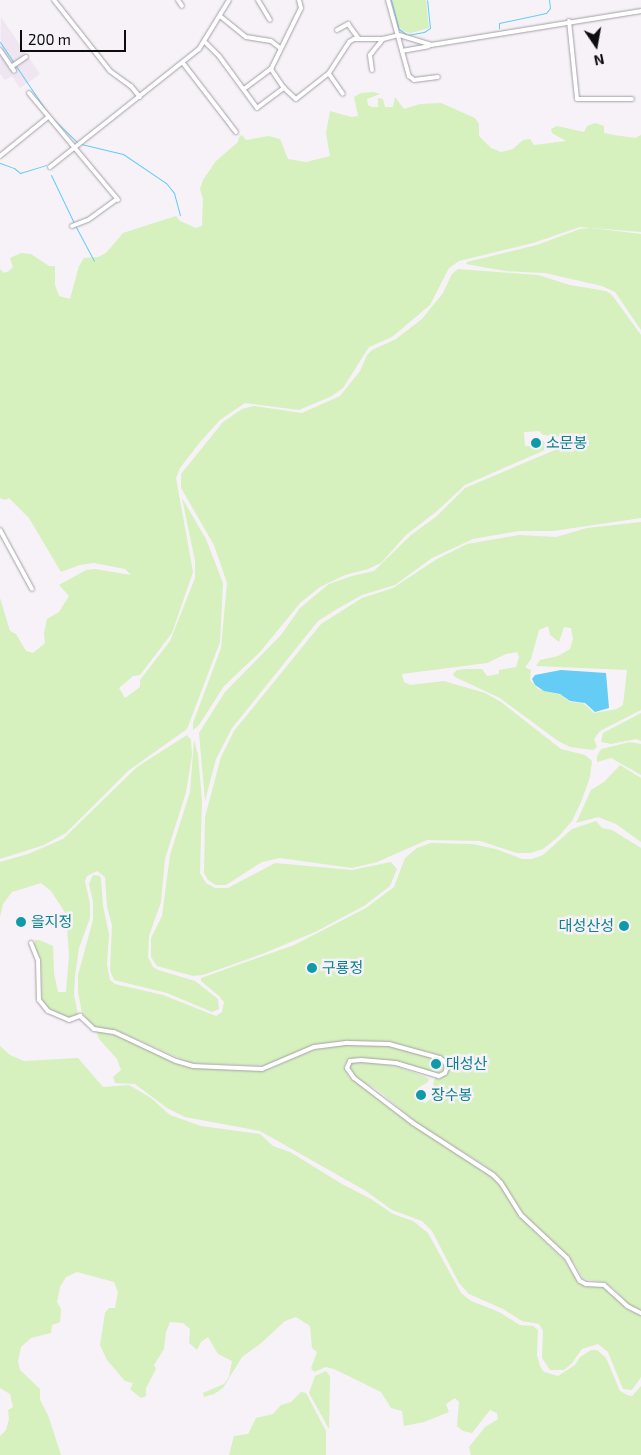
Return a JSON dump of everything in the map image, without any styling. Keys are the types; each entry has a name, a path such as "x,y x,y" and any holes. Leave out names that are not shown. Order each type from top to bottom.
{"street":[{"path":"54,0 110,71 131,86 140,97"},
{"path":"178,0 182,6"},
{"path":"50,167 73,147 183,63 205,42 229,0"},
{"path":"258,0 270,20"},
{"path":"244,89 271,69 301,8 299,0"},
{"path":"388,0 411,78 422,80 438,77"},
{"path":"402,51 569,21 641,11"},
{"path":"220,16 246,36 271,41 280,48"},
{"path":"569,21 577,99 632,99"},
{"path":"337,30 348,24 358,38"},
{"path":"271,69 292,97 298,99 328,74 349,42 358,38 383,39 399,35 418,43 431,45"},
{"path":"372,70 370,55 383,39"},
{"path":"205,42 219,56 257,108 284,88"},
{"path":"0,50 14,67 26,57"},
{"path":"183,63 236,132"},
{"path":"328,74 343,94"},
{"path":"29,93 47,118 117,200 85,222 72,226"},
{"path":"0,156 47,118"},
{"path":"0,530 32,589"},
{"path":"31,943 38,960 39,1000 48,1011 69,1020 80,1016 94,1029 114,1032 176,1061 193,1066 262,1069 314,1048 348,1042 388,1044 440,1058 445,1062 447,1068 445,1074 439,1076 396,1064 361,1060 350,1061 347,1068 354,1078 413,1123 501,1182 521,1215 567,1258 580,1281 586,1284 604,1285 627,1306 641,1313"}],"shaded area":[{"path":"1,17 40,74 20,88 12,76 5,80 0,74"}],"green space":[{"path":"392,0 426,0 429,28 411,33 403,31 399,26"},
{"path":"373,92 380,94 367,99 368,105 372,107 378,107 378,98 383,99 385,107 393,107 395,97 404,109 420,104 441,103 475,118 479,124 479,136 491,148 501,152 513,149 523,140 530,139 534,145 566,141 552,133 551,129 557,126 584,132 587,126 595,123 604,126 604,133 635,138 641,135 641,232 580,227 533,243 459,261 449,268 430,305 392,337 369,347 343,388 332,396 299,410 245,403 220,420 180,468 176,478 193,572 172,633 140,675 133,676 119,688 125,698 140,687 140,680 170,641 195,578 195,561 182,498 206,539 223,583 220,642 187,729 128,771 66,833 44,845 0,859 0,598 10,631 16,634 26,651 33,653 45,643 44,634 47,619 59,612 69,596 59,585 86,570 95,569 131,575 125,569 94,563 80,565 61,572 29,518 9,498 5,500 0,498 0,269 4,273 9,271 13,267 10,258 21,253 31,254 49,266 55,266 55,285 59,296 70,299 79,266 84,258 98,257 106,253 123,233 176,216 180,221 196,228 202,226 203,199 200,189 203,180 216,161 238,142 239,137 242,135 246,140 269,136 280,139 288,159 306,162 330,156 326,133 330,111 351,117 358,116 354,97 361,93"},
{"path":"591,228 641,234 641,330 615,292 602,286 545,273 505,271 466,264 467,262 537,245 580,229"},
{"path":"458,269 538,275 570,285 606,291 612,295 641,335 641,518 553,531 519,531 473,539 432,558 395,585 362,595 318,621 232,728 216,759 205,801 199,733 225,692 281,635 300,608 329,584 374,571 411,535 437,516 465,488 567,445 568,439 564,437 543,435 539,431 524,432 525,446 540,446 542,441 553,443 554,446 465,485 437,511 406,535 381,563 368,569 345,575 320,587 300,603 260,652 224,686 199,725 193,730 193,723 221,648 227,583 214,545 181,488 181,474 223,422 242,409 254,406 302,413 340,396 360,371 367,355 372,350 396,339 422,319 443,293 452,274"},
{"path":"641,522 641,710 600,731 594,739 597,747 593,750 570,747 558,741 500,698 455,677 453,674 457,670 482,669 487,676 499,674 499,670 516,667 519,657 517,652 506,654 487,663 402,674 404,682 410,685 444,681 485,693 501,702 561,749 585,755 592,761 590,777 581,802 572,821 559,836 543,849 530,853 517,853 480,841 427,840 377,862 352,868 280,858 262,862 226,885 216,885 208,880 204,873 205,817 221,757 234,731 321,624 362,598 393,588 437,559 467,544 519,535 556,537 587,528","holes":["548,626 550,635 559,642 564,627 571,628 573,639 570,649 558,656 540,660 536,666 627,670 623,705 617,709 594,713 583,703 570,702 561,695 538,689 530,680 531,670 526,668 526,666 531,659 539,630"]},
{"path":"641,713 641,741 636,739 611,744 601,742 603,733"},
{"path":"187,735 191,740 192,755 186,792 165,859 161,902 149,936 148,957 153,967 158,970 195,981 218,999 219,1009 212,1012 167,993 114,980 110,970 112,925 107,907 105,877 97,871 87,876 85,881 90,904 90,918 79,948 75,976 74,995 78,1014 69,1018 62,1016 45,1006 42,1001 41,961 34,944 35,940 39,940 53,946 54,973 58,992 66,992 69,955 66,914 51,891 41,883 12,892 3,904 0,917 0,862 28,854 63,839 137,767"},
{"path":"194,740 198,755 202,800 200,873 206,883 215,888 228,888 275,863 352,870 391,862 397,869 390,886 364,906 315,932 262,954 203,975 193,976 157,966 151,957 151,938 162,916 170,855 190,792"},
{"path":"630,742 641,744 641,775 611,758 597,762 597,756 601,749"},
{"path":"620,765 641,778 641,842 616,824 598,817 576,823 591,790 604,782"},
{"path":"596,821 602,828 612,830 641,848 641,1311 629,1305 615,1290 604,1282 583,1279 574,1263 527,1219 500,1178 484,1165 419,1125 379,1091 353,1076 349,1067 351,1063 361,1062 395,1066 424,1076 429,1079 428,1082 418,1088 414,1097 425,1103 431,1099 436,1088 433,1084 435,1078 444,1076 450,1070 447,1060 433,1053 379,1041 348,1041 314,1045 268,1066 190,1063 118,1031 95,1027 82,1013 78,992 78,975 93,920 93,902 89,884 93,875 100,876 101,880 103,906 109,934 107,965 110,980 115,984 163,995 216,1016 222,1012 224,1002 201,981 201,978 294,945 366,908 394,887 405,858 417,848 431,843 472,844 496,849 522,859 532,859 543,855 572,829"},
{"path":"96,1031 119,1036 180,1064 270,1069 313,1050 349,1044 388,1045 442,1061 445,1068 438,1074 397,1062 358,1057 347,1061 344,1066 348,1076 407,1121 495,1179 527,1224 564,1260 579,1283 585,1286 599,1285 607,1289 626,1308 641,1315 641,1377 632,1390 623,1389 608,1352 598,1344 582,1349 572,1363 564,1370 550,1370 542,1358 543,1331 539,1324 522,1321 503,1309 469,1294 459,1283 432,1231 422,1221 392,1210 366,1191 260,1131 185,1117 167,1108 135,1084 115,1083 113,1077 121,1070 117,1059 99,1039"},
{"path":"0,1046 10,1055 24,1061 78,1058 103,1087 129,1085 151,1098 170,1115 201,1126 260,1134 273,1146 290,1152 342,1184 371,1199 393,1214 413,1221 428,1233 461,1293 471,1301 499,1312 520,1325 533,1326 538,1330 537,1355 544,1372 558,1376 575,1365 580,1357 591,1350 597,1350 606,1358 620,1391 632,1396 641,1386 641,1455 471,1455 469,1447 485,1427 498,1419 497,1413 490,1410 472,1433 463,1431 457,1426 459,1402 455,1398 446,1404 449,1412 424,1422 404,1426 402,1411 391,1408 381,1392 334,1369 326,1367 314,1372 311,1368 317,1352 312,1348 310,1326 296,1317 285,1321 260,1344 242,1357 223,1388 214,1394 204,1397 203,1393 224,1384 229,1377 232,1361 218,1354 208,1337 201,1342 197,1350 189,1343 190,1329 183,1323 170,1322 166,1332 164,1349 154,1365 156,1369 146,1388 146,1396 141,1398 130,1389 133,1383 125,1381 107,1360 100,1345 105,1313 109,1308 115,1308 118,1292 114,1282 77,1272 66,1277 60,1287 57,1302 61,1309 60,1322 52,1325 51,1333 31,1338 21,1347 18,1361 20,1370 40,1389 40,1400 48,1415 61,1455 0,1455 0,1436 6,1430 9,1419 8,1410 13,1407 10,1394 0,1388"},
{"path":"326,1371 330,1376 329,1429 309,1393 315,1376"},
{"path":"301,1392 306,1393 326,1431 326,1455 229,1455 234,1436 248,1434 256,1418 273,1414 281,1405 291,1402"}],"water":[{"path":"561,670 606,673 609,708 595,712 585,703 570,701 560,694 544,691 535,685 532,679 535,675"}],"waterway":[{"path":"391,0 399,29 407,35 424,32 430,28 427,0"},
{"path":"499,28 499,23 546,13 550,8 549,0"},
{"path":"0,42 14,63"},
{"path":"16,66 49,115 77,142"},
{"path":"81,144 123,154 166,183 174,193 180,215"},
{"path":"0,163 14,168 20,173 46,165"},
{"path":"51,175 74,223"},
{"path":"76,227 94,261"}],"place":[{"name":"소문봉","path":"536,443"},
{"name":"을지정","path":"21,922"},
{"name":"대성산성","path":"624,926"},
{"name":"구룡정","path":"312,968"},
{"name":"대성산","path":"436,1064"},
{"name":"장수봉","path":"421,1095"}]}
